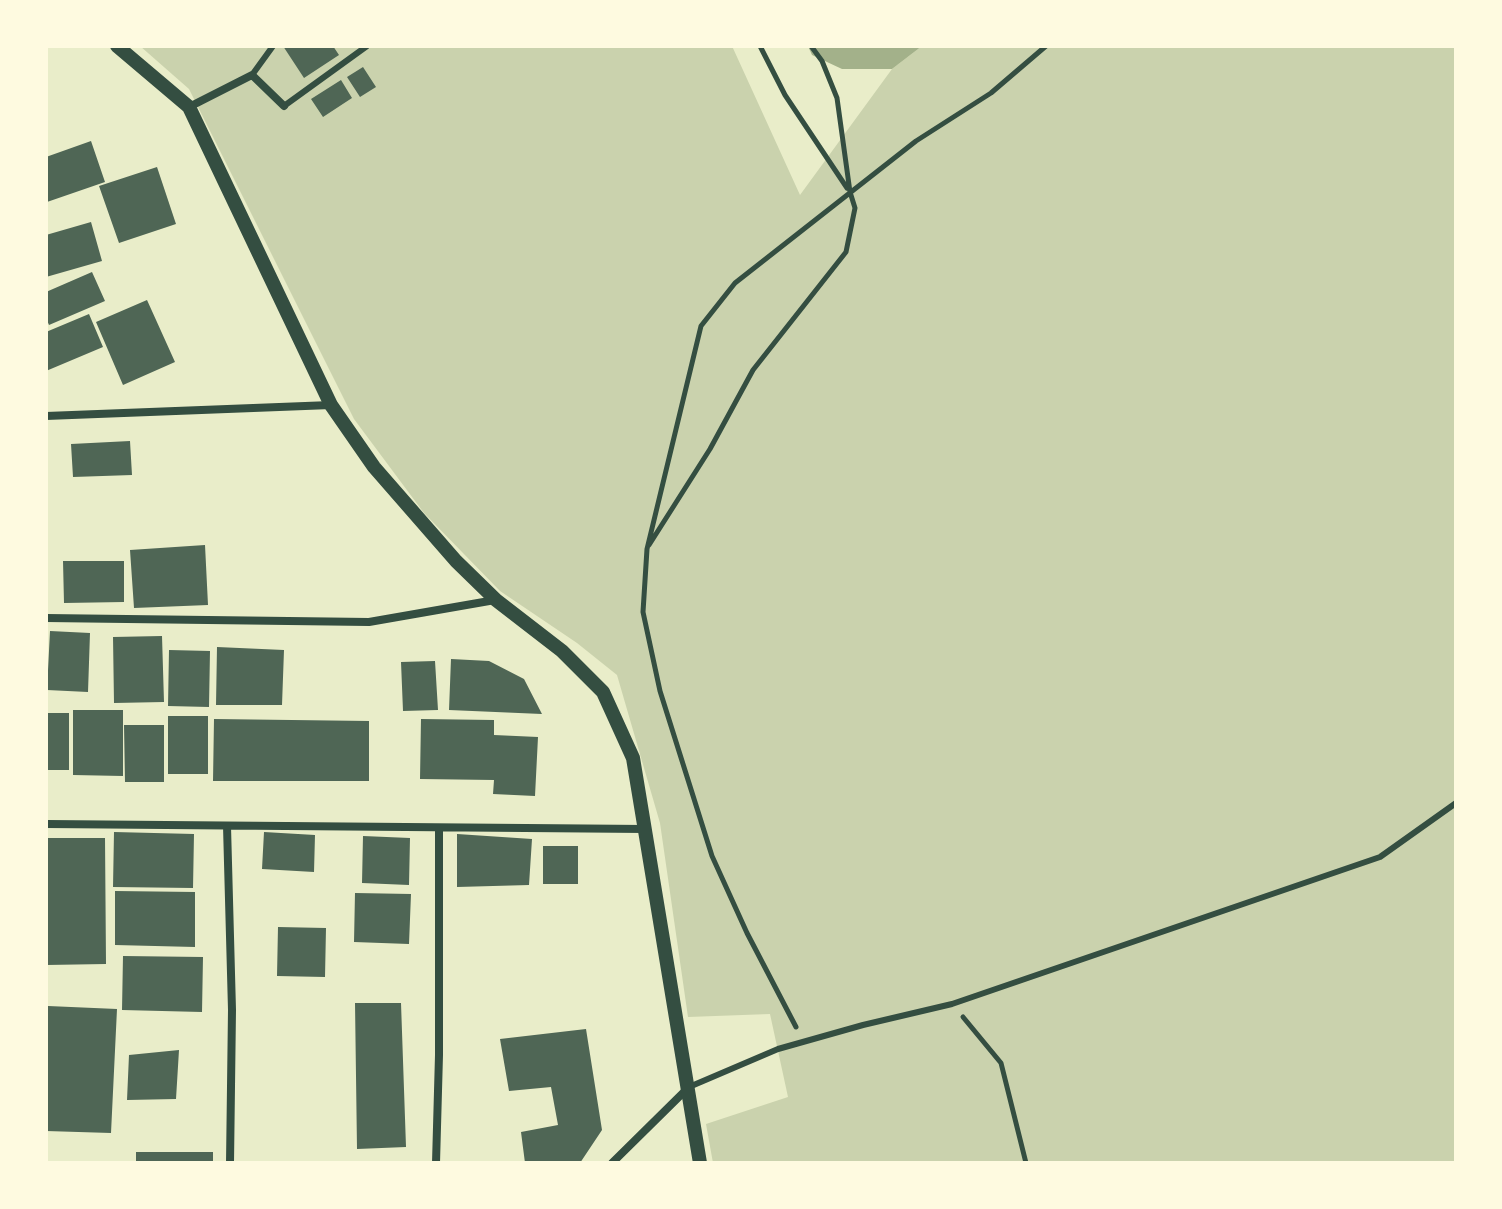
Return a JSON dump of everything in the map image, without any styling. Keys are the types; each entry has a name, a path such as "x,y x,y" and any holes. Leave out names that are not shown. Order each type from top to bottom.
{"street":[{"path":"117,46 189,107 331,405 374,467 456,561 496,600 562,651 603,692 633,758 700,1163"},
{"path":"189,107 252,75 284,106"},
{"path":"46,416 331,405"},
{"path":"46,618 369,622 496,600"},
{"path":"46,824 645,829"},
{"path":"227,826 232,1010 230,1163"},
{"path":"436,1163 439,828"},
{"path":"612,1163 689,1087"}],"lane":[{"path":"252,75 273,46"},
{"path":"284,106 367,46"},
{"path":"689,1087 778,1049 952,1004 1380,857 1456,803"}],"path":[{"path":"760,46 785,95 850,192"},
{"path":"647,549 710,449 753,370 846,252 855,208 837,98 822,61 811,46"},
{"path":"803,1041 747,933 712,856 660,691 643,612 647,549 701,326 735,283 916,141 991,93 1046,46"},
{"path":"952,1004 1001,1063 1026,1163"}],"shaded area":[{"path":"140,46 732,46 800,195 892,69 922,46 1456,46 1456,1163 713,1163 706,1124 788,1097 770,1014 688,1017 660,823 617,675 577,643 500,591 424,513 354,419 189,89"},
{"path":"808,46 922,46 892,69 842,69 812,55"}],"building":[{"path":"283,46 333,46 339,55 304,78"},
{"path":"363,67 376,87 360,97 347,77"},
{"path":"341,80 352,98 323,117 311,99"},
{"path":"91,141 105,182 47,202 46,157"},
{"path":"157,167 176,224 119,243 99,186"},
{"path":"91,222 102,261 46,277 46,235"},
{"path":"92,272 105,301 49,325 46,292"},
{"path":"147,300 175,362 123,385 96,322"},
{"path":"89,314 103,347 46,371 46,332"},
{"path":"130,441 132,475 73,477 71,444"},
{"path":"205,545 208,605 134,608 130,550"},
{"path":"63,561 124,561 124,602 64,603"},
{"path":"50,631 90,633 88,692 47,690"},
{"path":"162,636 164,702 114,703 113,637"},
{"path":"217,647 284,650 282,705 216,705"},
{"path":"169,650 210,651 209,707 168,706"},
{"path":"451,659 489,661 524,679 542,714 449,710"},
{"path":"435,661 438,710 403,711 401,662"},
{"path":"73,710 123,710 123,776 73,775"},
{"path":"46,713 69,713 69,770 46,770"},
{"path":"168,716 208,716 208,774 168,774"},
{"path":"214,719 369,721 369,781 213,781"},
{"path":"421,719 494,720 494,735 538,737 535,796 493,794 494,780 420,779"},
{"path":"124,725 164,725 164,782 125,782"},
{"path":"114,832 194,834 193,888 113,887"},
{"path":"264,832 315,835 314,872 262,869"},
{"path":"457,834 532,839 529,885 457,887"},
{"path":"363,836 410,838 409,885 362,883"},
{"path":"46,838 105,838 106,964 46,965"},
{"path":"543,846 578,846 578,884 543,884"},
{"path":"115,891 195,892 195,947 115,945"},
{"path":"355,893 411,894 409,944 354,942"},
{"path":"278,927 326,928 325,977 277,976"},
{"path":"123,956 203,957 202,1012 122,1010"},
{"path":"355,1003 401,1003 406,1147 357,1149"},
{"path":"48,1006 117,1009 111,1133 46,1131"},
{"path":"586,1029 602,1130 580,1163 525,1163 521,1132 558,1125 551,1087 509,1091 500,1039"},
{"path":"179,1050 176,1099 127,1100 129,1055"},
{"path":"136,1152 213,1152 213,1163 136,1163"}]}
